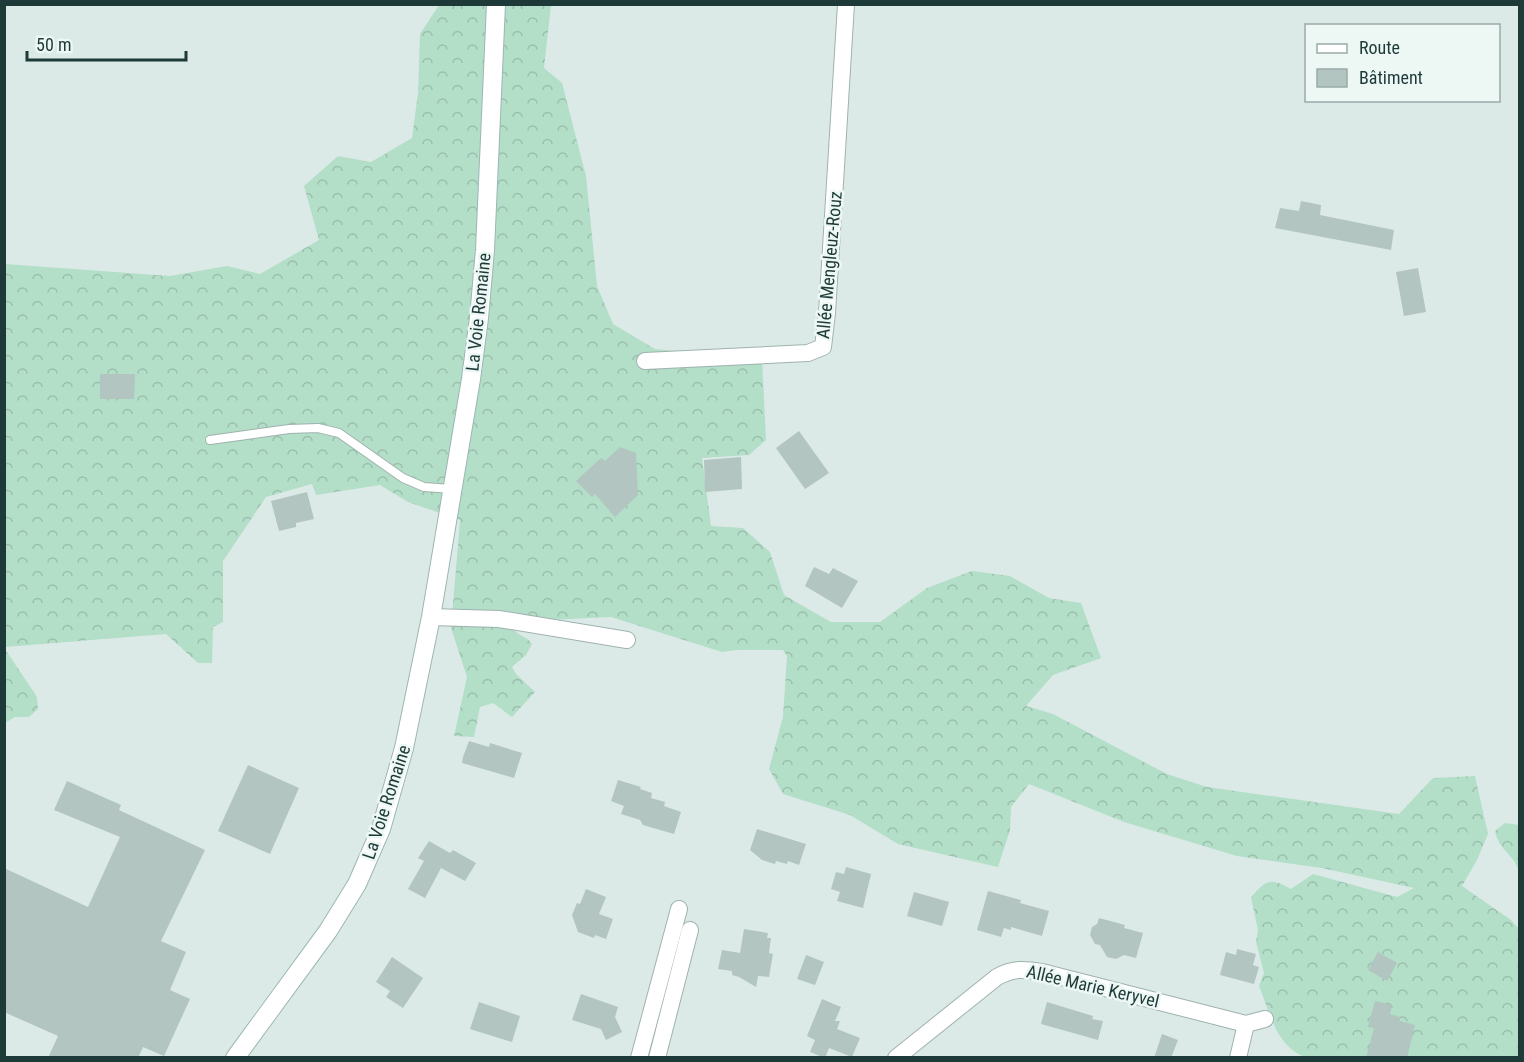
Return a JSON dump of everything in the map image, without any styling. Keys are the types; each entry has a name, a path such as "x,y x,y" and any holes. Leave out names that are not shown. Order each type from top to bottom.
{"street":[{"name":"La Voie Romaine","path":"235,1058 328,931 357,884 370,856 390,800 404,748 430,617 471,379 485,250 496,4"},
{"name":"Allée Mengleuz-Rouz","path":"645,361 808,353 822,347 827,314 846,4"},
{"path":"430,617 499,619 627,640"},
{"path":"639,1058 679,909"},
{"path":"657,1058 690,930"},
{"name":"Allée Marie Keryvel","path":"896,1058 997,977 1008,971 1019,969 1042,972 1246,1024 1264,1019"},
{"path":"1238,1058 1246,1024"}],"lane":[{"path":"210,440 289,429 318,428 339,433 403,478 424,486 452,489"}],"green space":[{"path":"439,5 551,5 544,68 562,83 586,176 597,286 613,324 655,349 762,359 766,440 749,455 702,458 711,526 743,528 770,552 784,595 831,622 880,622 927,588 972,571 1010,576 1049,598 1081,603 1101,658 1053,675 1026,706 1053,714 1167,774 1207,787 1399,814 1433,778 1475,776 1488,834 1462,886 1511,920 1519,929 1519,1057 1305,1057 1295,1052 1281,1037 1259,986 1264,973 1256,942 1258,930 1251,897 1269,882 1291,889 1313,874 1397,897 1414,888 1322,868 1237,856 1124,822 1029,784 1011,807 1010,830 998,867 898,844 850,815 783,794 769,769 783,717 787,656 783,650 722,652 611,617 548,620 511,626 532,644 526,655 512,667 535,692 512,717 493,703 480,707 474,737 454,736 467,677 451,628 460,520 408,502 380,485 316,495 312,484 266,497 223,561 223,622 213,627 212,663 198,663 166,634 5,647 5,264 170,276 227,266 260,274 319,240 304,186 338,156 371,162 412,138 418,93 420,34"},
{"path":"5,649 37,697 38,709 29,717 15,717 5,723"},
{"path":"1505,823 1519,825 1519,871 1497,838 1495,831"}],"building":[{"path":"1301,201 1321,205 1320,215 1394,230 1391,250 1275,228 1280,208 1299,211"},
{"path":"1418,268 1426,312 1404,316 1396,272"},
{"path":"100,374 135,374 134,399 100,399"},
{"path":"799,431 829,473 805,489 776,448"},
{"path":"620,447 636,453 638,495 615,517 595,494 592,497 576,481 601,458 605,461"},
{"path":"741,457 742,489 705,492 704,460"},
{"path":"307,492 314,519 296,523 296,527 279,531 271,501"},
{"path":"814,567 829,574 833,568 858,581 842,608 805,586"},
{"path":"469,741 489,747 490,743 522,753 514,778 462,763"},
{"path":"248,765 299,788 270,854 218,831"},
{"path":"618,780 641,787 640,789 652,793 651,798 665,802 664,806 681,812 674,834 643,825 640,820 621,814 624,806 611,801"},
{"path":"67,781 121,805 119,810 205,850 161,941 186,952 170,990 190,999 164,1056 143,1047 138,1058 48,1058 58,1036 4,1012 4,868 88,907 120,837 54,810"},
{"path":"757,829 806,844 799,865 788,861 787,864 776,861 775,864 762,860 750,850"},
{"path":"429,841 450,853 453,850 476,863 465,881 441,868 425,898 408,889 424,861 418,858"},
{"path":"846,867 871,874 863,908 837,901 840,892 831,889 836,872 844,874"},
{"path":"586,889 606,897 599,914 613,919 606,939 595,935 594,938 578,932 572,915 577,903 580,904"},
{"path":"988,891 1049,911 1042,936 1011,927 1011,930 1004,928 1001,937 977,930"},
{"path":"914,892 949,902 942,926 907,916"},
{"path":"1099,918 1143,933 1136,958 1124,955 1116,959 1107,957 1090,935 1092,927 1097,924"},
{"path":"744,929 768,933 767,938 771,938 769,953 773,954 769,977 758,976 756,987 732,975 732,971 718,969 722,950 740,953"},
{"path":"1237,949 1256,954 1253,965 1259,967 1254,984 1220,975 1226,952 1236,955"},
{"path":"1378,952 1397,963 1387,981 1368,970"},
{"path":"806,955 824,962 815,985 797,979"},
{"path":"392,957 423,978 403,1008 386,997 390,991 376,982"},
{"path":"581,994 618,1007 615,1017 622,1032 606,1040 601,1029 572,1020"},
{"path":"822,999 841,1007 835,1021 840,1021 837,1029 860,1038 852,1057 829,1048 825,1058 810,1052 815,1040 807,1036"},
{"path":"1375,1001 1392,1005 1390,1014 1400,1017 1400,1021 1415,1025 1407,1058 1366,1058 1374,1028 1368,1027"},
{"path":"479,1002 520,1016 512,1042 470,1029"},
{"path":"1047,1002 1103,1021 1098,1040 1041,1024"},
{"path":"1162,1034 1178,1040 1171,1058 1154,1058"}]}
